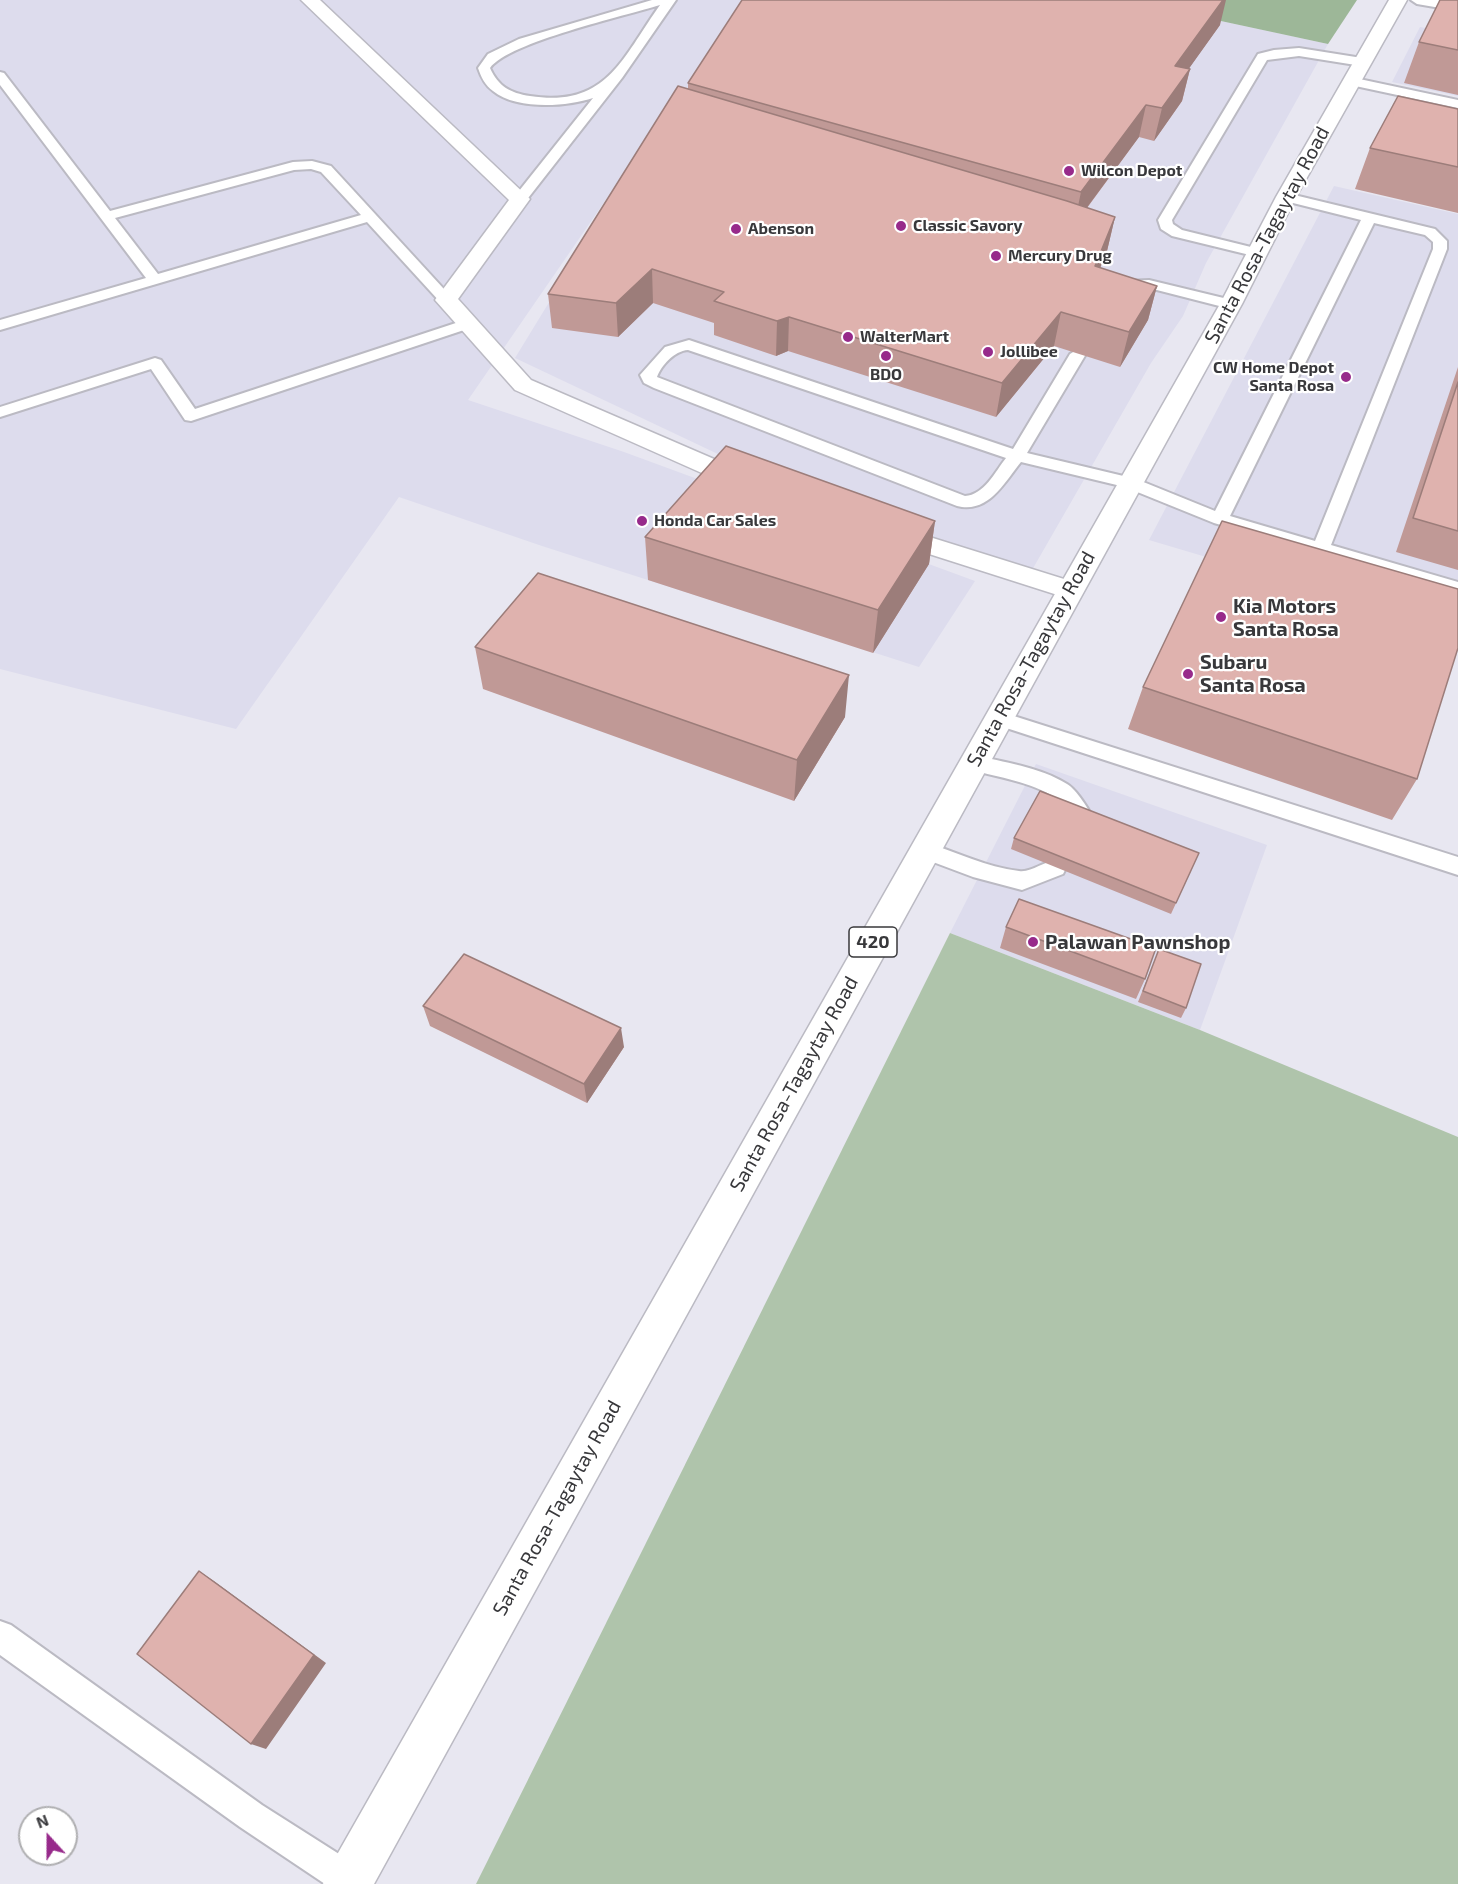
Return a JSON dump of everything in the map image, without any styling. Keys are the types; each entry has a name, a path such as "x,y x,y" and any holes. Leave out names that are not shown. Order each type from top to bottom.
{"main road":[{"path":"310,0 519,199 446,300 524,385 770,494"},
{"name":"Santa Rosa-Tagaytay Road","path":"348,1882 1231,304 1286,197 1398,0"},
{"path":"869,525 1070,590"}],"lane":[{"path":"519,199 611,83 668,0"},
{"path":"611,83 593,93 573,99 542,102 513,96 494,88 484,68 492,57 524,42 668,0"},
{"path":"1417,0 1458,7"},
{"path":"1258,253 1177,233 1166,226 1165,219 1262,57 1272,53 1289,52 1458,104"},
{"path":"0,76 155,280"},
{"path":"108,216 293,166 312,165 326,170 446,300"},
{"path":"1286,197 1430,232 1440,241 1440,249 1321,548"},
{"path":"1220,519 1370,216"},
{"path":"0,325 370,217"},
{"path":"1115,297 1122,288 1133,284 1149,284 1231,304"},
{"path":"0,412 155,363 191,416 468,324"},
{"path":"1078,354 1017,456 987,494 976,501 963,502 660,385 650,380 648,375 671,348 679,344 689,345 1017,456 1130,483 1220,519 1458,588"},
{"path":"998,718 1458,866"},
{"path":"973,763 1021,774 1061,790 1084,821"},
{"path":"925,850 973,868 1022,881 1055,868"},
{"path":"0,1635 251,1816 348,1882"}],"shaded area":[{"path":"0,0 1123,0 1328,44 1206,263 1183,316 1151,363 1028,577 720,455 515,358 658,124 468,400 624,452 975,581 919,667 542,546 399,497 236,729 0,669"},
{"path":"1420,27 1447,32 1458,29 1458,96 1392,82"},
{"name":"CW Home Depot Santa Rosa","path":"1334,186 1458,214 1458,632 1149,540"},
{"path":"1036,764 1267,845 1200,1030 950,933"}],"green space":[{"path":"1123,0 1357,0 1328,44"},
{"path":"950,933 1200,1030 1458,1137 1458,1884 476,1884"}],"building":[{"path":"742,0 1223,0 1175,66 1190,69 1162,108 1146,105 1081,192 688,83"},
{"path":"1440,0 1458,0 1458,50 1419,42"},
{"path":"678,86 1115,217 1095,266 1157,286 1129,332 1061,312 1002,383 789,317 777,321 714,301 724,292 652,269 616,303 548,294"},
{"path":"1398,96 1458,109 1458,167 1370,148"},
{"path":"1458,382 1458,531 1413,518"},
{"path":"726,446 935,521 878,610 645,537"},
{"path":"1222,521 1458,589 1458,648 1417,779 1143,687"},
{"path":"538,573 849,675 797,760 475,647"},
{"path":"1040,791 1199,853 1176,903 1014,838"},
{"path":"1019,899 1156,948 1145,979 1006,927"},
{"path":"1159,949 1201,964 1186,1008 1143,991"},
{"path":"464,954 621,1028 584,1084 423,1006"},
{"path":"199,1571 314,1655 251,1744 137,1654"}],"place":[{"name":"Wilcon Depot","path":"1069,171"},
{"name":"Classic Savory","path":"901,226"},
{"name":"Abenson","path":"736,229"},
{"name":"Mercury Drug","path":"996,256"},
{"name":"WalterMart","path":"848,337"},
{"name":"Jollibee","path":"988,352"},
{"name":"BDO","path":"886,356"},
{"name":"CW Home Depot Santa Rosa","path":"1346,377"},
{"name":"Honda Car Sales","path":"642,521"},
{"name":"Kia Motors Santa Rosa","path":"1221,617"},
{"name":"Subaru Santa Rosa","path":"1188,674"},
{"name":"Palawan Pawnshop","path":"1033,942"}]}
